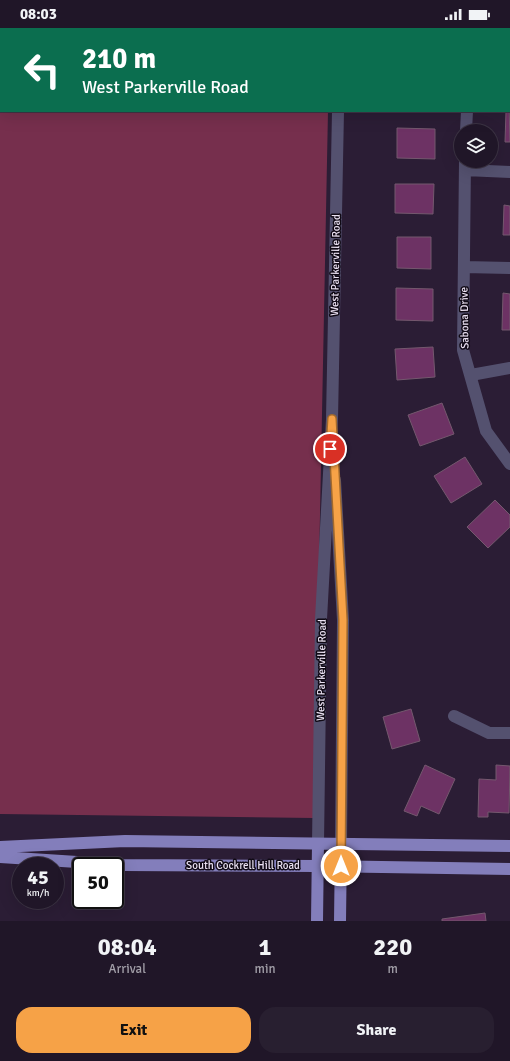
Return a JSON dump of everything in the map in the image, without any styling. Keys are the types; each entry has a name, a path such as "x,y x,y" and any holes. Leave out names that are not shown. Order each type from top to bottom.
{"main road":[{"name":"South Cockrell Hill Road","path":"0,847 124,841 510,846"},
{"name":"West Parkerville Road","path":"318,844 318,921"},
{"name":"West Parkerville Road","path":"340,921 341,844"},
{"name":"South Cockrell Hill Road","path":"0,857 123,865 341,866 510,869"}],"street":[{"name":"West Parkerville Road","path":"318,844 321,619 332,419 338,112"},
{"path":"466,124 467,112"},
{"name":"Sabona Drive","path":"465,168 463,350 486,431 510,464"},
{"path":"484,168 510,172"},
{"path":"464,267 510,268"},
{"path":"471,375 510,368"},
{"name":"West Parkerville Road","path":"332,419 343,620 341,844"},
{"path":"454,716 489,733 510,733"}],"shaded area":[{"path":"0,112 328,112 314,818 0,814"}],"building":[{"path":"506,112 509,112 510,142 505,142"},
{"path":"397,128 435,129 435,159 397,158"},
{"path":"395,184 434,184 433,214 395,213"},
{"path":"504,205 510,206 510,235 503,235"},
{"path":"397,237 431,237 431,269 397,268"},
{"path":"396,288 433,289 433,321 396,320"},
{"path":"503,293 510,294 510,330 502,330"},
{"path":"433,347 435,377 397,380 395,349"},
{"path":"442,403 454,434 420,446 408,415"},
{"path":"465,457 482,484 451,503 434,476"},
{"path":"495,500 510,515 510,527 488,548 467,527"},
{"path":"411,709 420,741 392,749 383,717"},
{"path":"425,765 455,779 439,814 421,806 417,816 404,811"},
{"path":"496,765 510,766 509,813 488,812 488,817 478,817 479,779 496,780"},
{"path":"485,913 486,921 442,921 442,919"}],"route":[{"path":"330,449 332,419 343,620 341,866"}]}
